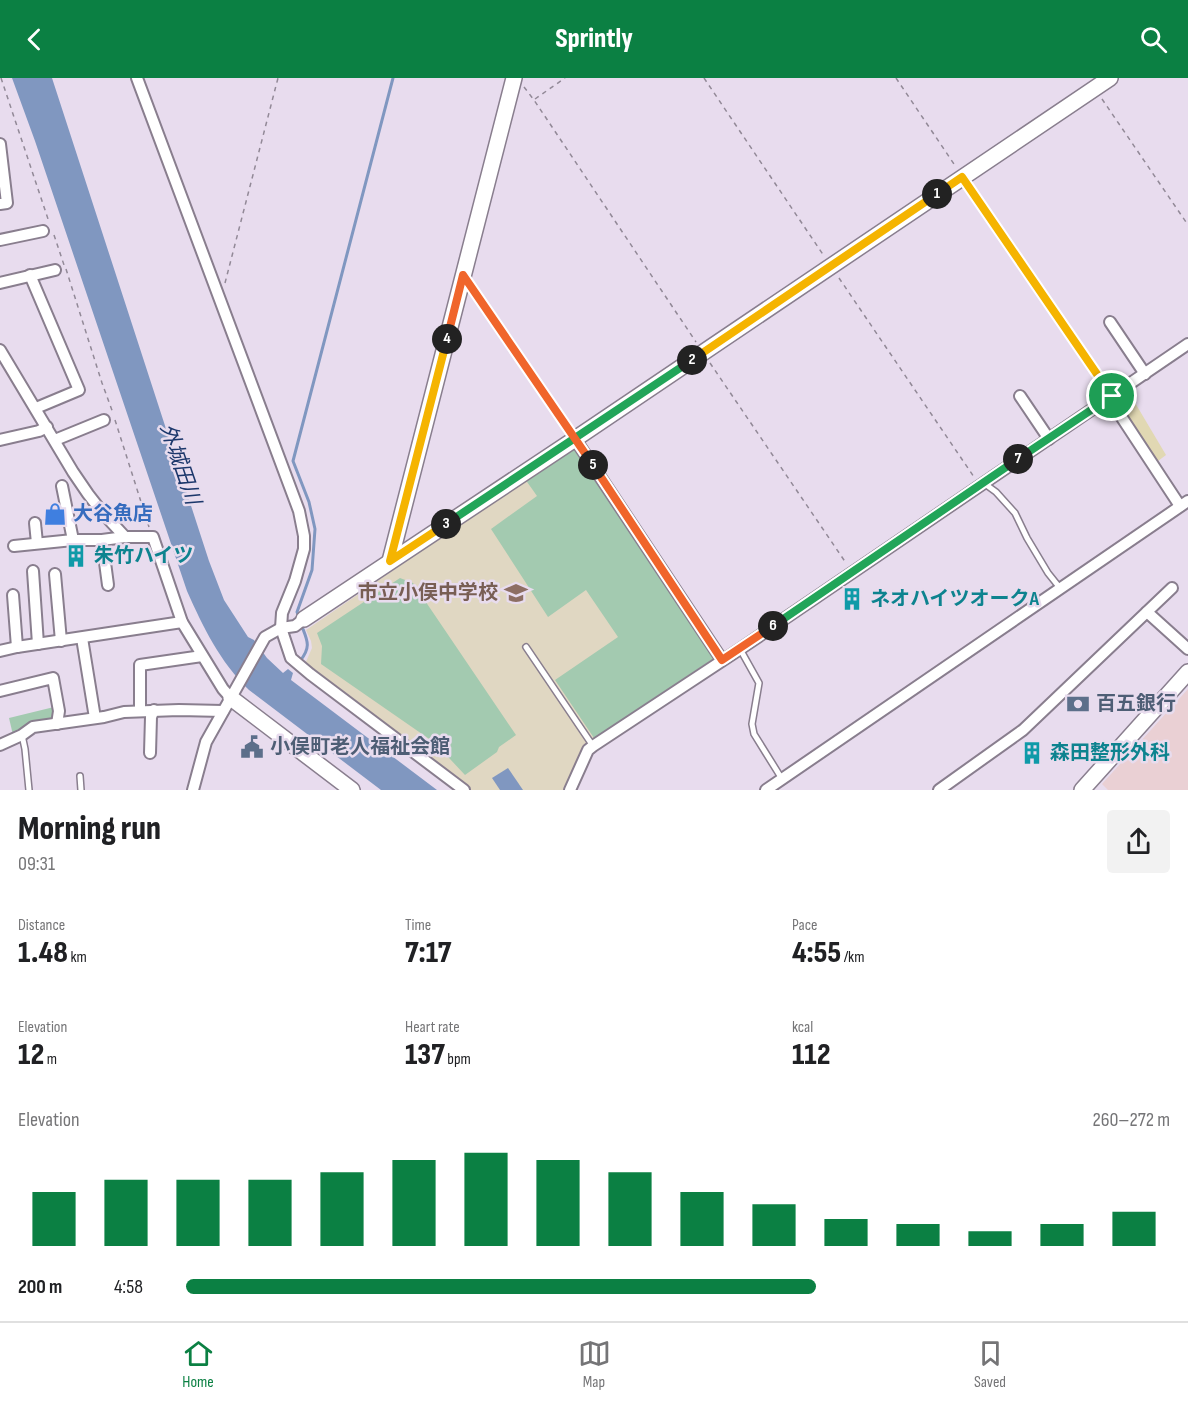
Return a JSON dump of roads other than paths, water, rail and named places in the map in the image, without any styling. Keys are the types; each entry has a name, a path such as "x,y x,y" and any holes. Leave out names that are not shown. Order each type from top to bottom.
{"street":[{"path":"137,78 299,511 304,549 301,564 282,613 281,628 291,657 464,790"},
{"path":"193,790 206,742 265,637 281,628 300,622 1110,78"},
{"path":"390,561 514,80"},
{"path":"0,144 7,203 0,204"},
{"path":"0,240 48,229"},
{"path":"0,283 55,270"},
{"path":"30,275 79,390 36,408"},
{"path":"1110,322 1145,374"},
{"path":"570,790 588,750 593,746 740,649 1188,344"},
{"path":"0,350 88,494 125,537"},
{"path":"1020,396 1049,439"},
{"path":"766,790 1184,504 1110,397"},
{"path":"55,440 104,420"},
{"path":"0,440 47,427"},
{"path":"575,439 722,660"},
{"path":"62,486 73,540"},
{"path":"35,524 37,543"},
{"path":"14,546 73,540 153,537 182,622 229,700 352,790"},
{"path":"102,540 108,585"},
{"path":"33,571 38,644"},
{"path":"55,574 61,641"},
{"path":"939,790 1023,730 1172,588"},
{"path":"13,595 17,647"},
{"path":"1147,612 1188,649"},
{"path":"0,651 182,622"},
{"path":"82,638 95,718"},
{"path":"140,711 140,665 202,656"},
{"path":"1089,787 1188,672"},
{"path":"0,691 53,678 59,711 57,724"},
{"path":"0,745 33,727 124,712 229,700"},
{"path":"150,753 151,717 154,710"}],"lane":[{"path":"982,484 996,492 1015,513 1027,538 1060,588"},
{"path":"526,646 593,746"},
{"path":"740,649 759,683 752,724 754,734 782,780"},
{"path":"22,735 29,790"},
{"path":"80,776 81,790"}],"water":[{"path":"12,78 52,78 209,561 224,600 248,637 254,640 267,658 283,673 288,669 293,673 291,680 437,790 381,790 249,690 229,668 213,644 187,591"},
{"path":"508,768 523,790 500,790 492,778"}],"waterway":[{"path":"299,617 297,612 312,570 315,529 309,502 293,461 393,78"},
{"path":"300,661 307,647 301,624"}],"place":[{"name":"大谷魚店","path":"55,514"},
{"name":"朱竹ハイツ","path":"76,556"},
{"name":"市立小俣中学校","path":"516,593"},
{"name":"ネオハイツオークA","path":"852,599"},
{"name":"百五銀行","path":"1078,704"},
{"name":"小俣町老人福祉会館","path":"252,747"},
{"name":"森田整形外科","path":"1032,753"}],"water label":[{"name":"外城田川","path":"180,464"}]}
